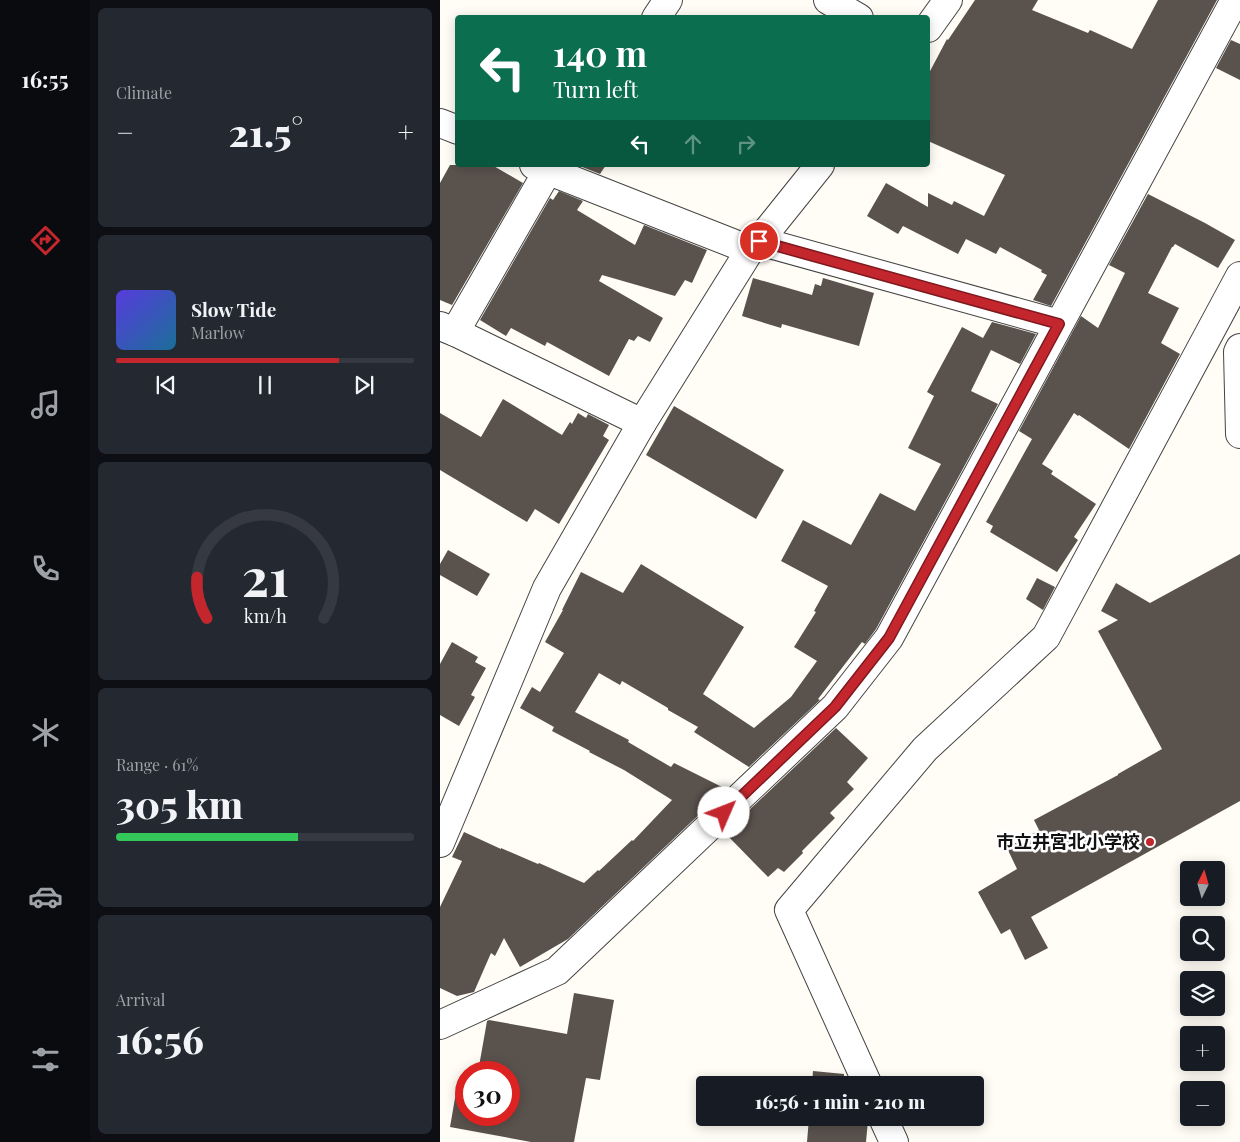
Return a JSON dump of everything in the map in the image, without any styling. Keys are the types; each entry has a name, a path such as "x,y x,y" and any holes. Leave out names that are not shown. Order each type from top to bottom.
{"street":[{"path":"658,15 668,0"},
{"path":"828,0 854,15"},
{"path":"930,25 948,0"},
{"path":"440,1025 557,971 835,707 889,638 1235,0"},
{"path":"440,122 455,129"},
{"path":"642,423 448,329 544,167 754,245 1059,324"},
{"path":"440,843 547,588 642,423 754,245 818,167"},
{"path":"864,1076 789,910 925,750 1046,637 1240,276"},
{"path":"1240,348 1238,352 1240,434"},
{"path":"887,1126 894,1142"}],"building":[{"path":"975,0 1038,0 1032,10 1088,33 1090,30 1132,49 1158,0 1217,0 1051,306 1033,300 1047,275 1041,272 1042,270 1000,247 996,254 966,239 958,254 903,226 898,234 867,216 886,183 928,207 928,193 952,205 954,201 984,216 1005,175 930,142 930,71"},
{"path":"1231,40 1240,44 1240,80 1216,68"},
{"path":"450,165 455,165 455,167 495,167 523,183 452,305 440,300 440,183"},
{"path":"582,167 605,167 600,174"},
{"path":"559,191 583,201 577,210 635,245 644,225 707,250 692,283 685,280 675,296 602,275 599,281 663,318 650,342 638,336 634,341 629,339 609,376 547,342 545,346 511,328 506,336 480,320 550,198 553,200"},
{"path":"1148,194 1235,240 1218,268 1175,244 1148,293 1179,308 1161,343 1180,354 1129,449 1074,413 1042,464 1053,471 1051,474 1096,504 1074,537 1078,540 1057,572 990,532 993,526 986,522 1032,439 1019,431 1081,316 1098,328 1125,273 1109,265"},
{"path":"753,278 812,295 815,284 821,286 823,278 874,293 859,346 782,324 781,328 742,316"},
{"path":"992,322 1036,334 1020,364 991,350 971,391 998,404 876,629 865,644 862,642 818,699 820,700 749,767 694,732 698,727 668,710 668,708 622,681 620,685 599,673 575,712 629,740 628,742 671,767 674,763 726,789 568,939 520,967 504,938 495,956 491,953 474,992 457,996 440,988 440,907 462,861 452,857 464,832 584,883 633,841 672,800 624,770 552,731 554,727 520,708 532,687 540,692 564,653 545,642 581,572 623,593 641,564 744,627 703,694 754,728 791,697 817,661 794,647 816,612 814,611 828,586 781,561 803,520 851,545 880,493 915,511 941,464 908,448 934,396 927,392 962,327 983,338"},
{"path":"503,399 562,435 570,422 572,424 578,413 586,418 588,414 609,425 603,436 609,440 559,524 535,509 527,522 440,470 440,413 481,437"},
{"path":"674,406 784,470 756,519 646,455"},
{"path":"448,550 490,574 477,596 440,575 440,564"},
{"path":"1240,554 1240,801 1031,917 1048,948 1025,960 1010,929 1001,934 978,892 1017,869 1007,848 1039,830 1034,820 1162,749 1098,631 1118,620 1101,611 1116,583 1150,603"},
{"path":"1037,578 1055,587 1043,610 1026,599"},
{"path":"452,642 478,657 475,662 486,668 471,695 475,697 459,726 440,715 440,664"},
{"path":"836,728 868,758 847,782 854,789 830,813 835,818 802,851 803,853 784,872 778,868 768,877 725,833"},
{"path":"574,993 614,1000 600,1080 586,1078 574,1142 531,1142 450,1127 455,1098 455,1126 520,1126 520,1061 480,1061 487,1021 567,1034"},
{"path":"813,1071 844,1074 844,1076 813,1076"},
{"path":"808,1126 867,1126 866,1142 807,1142"}],"place":[{"name":"市立井宮北小学校","path":"1150,842"}],"route":[{"path":"724,813 835,707 889,638 1059,324 759,241"}]}
